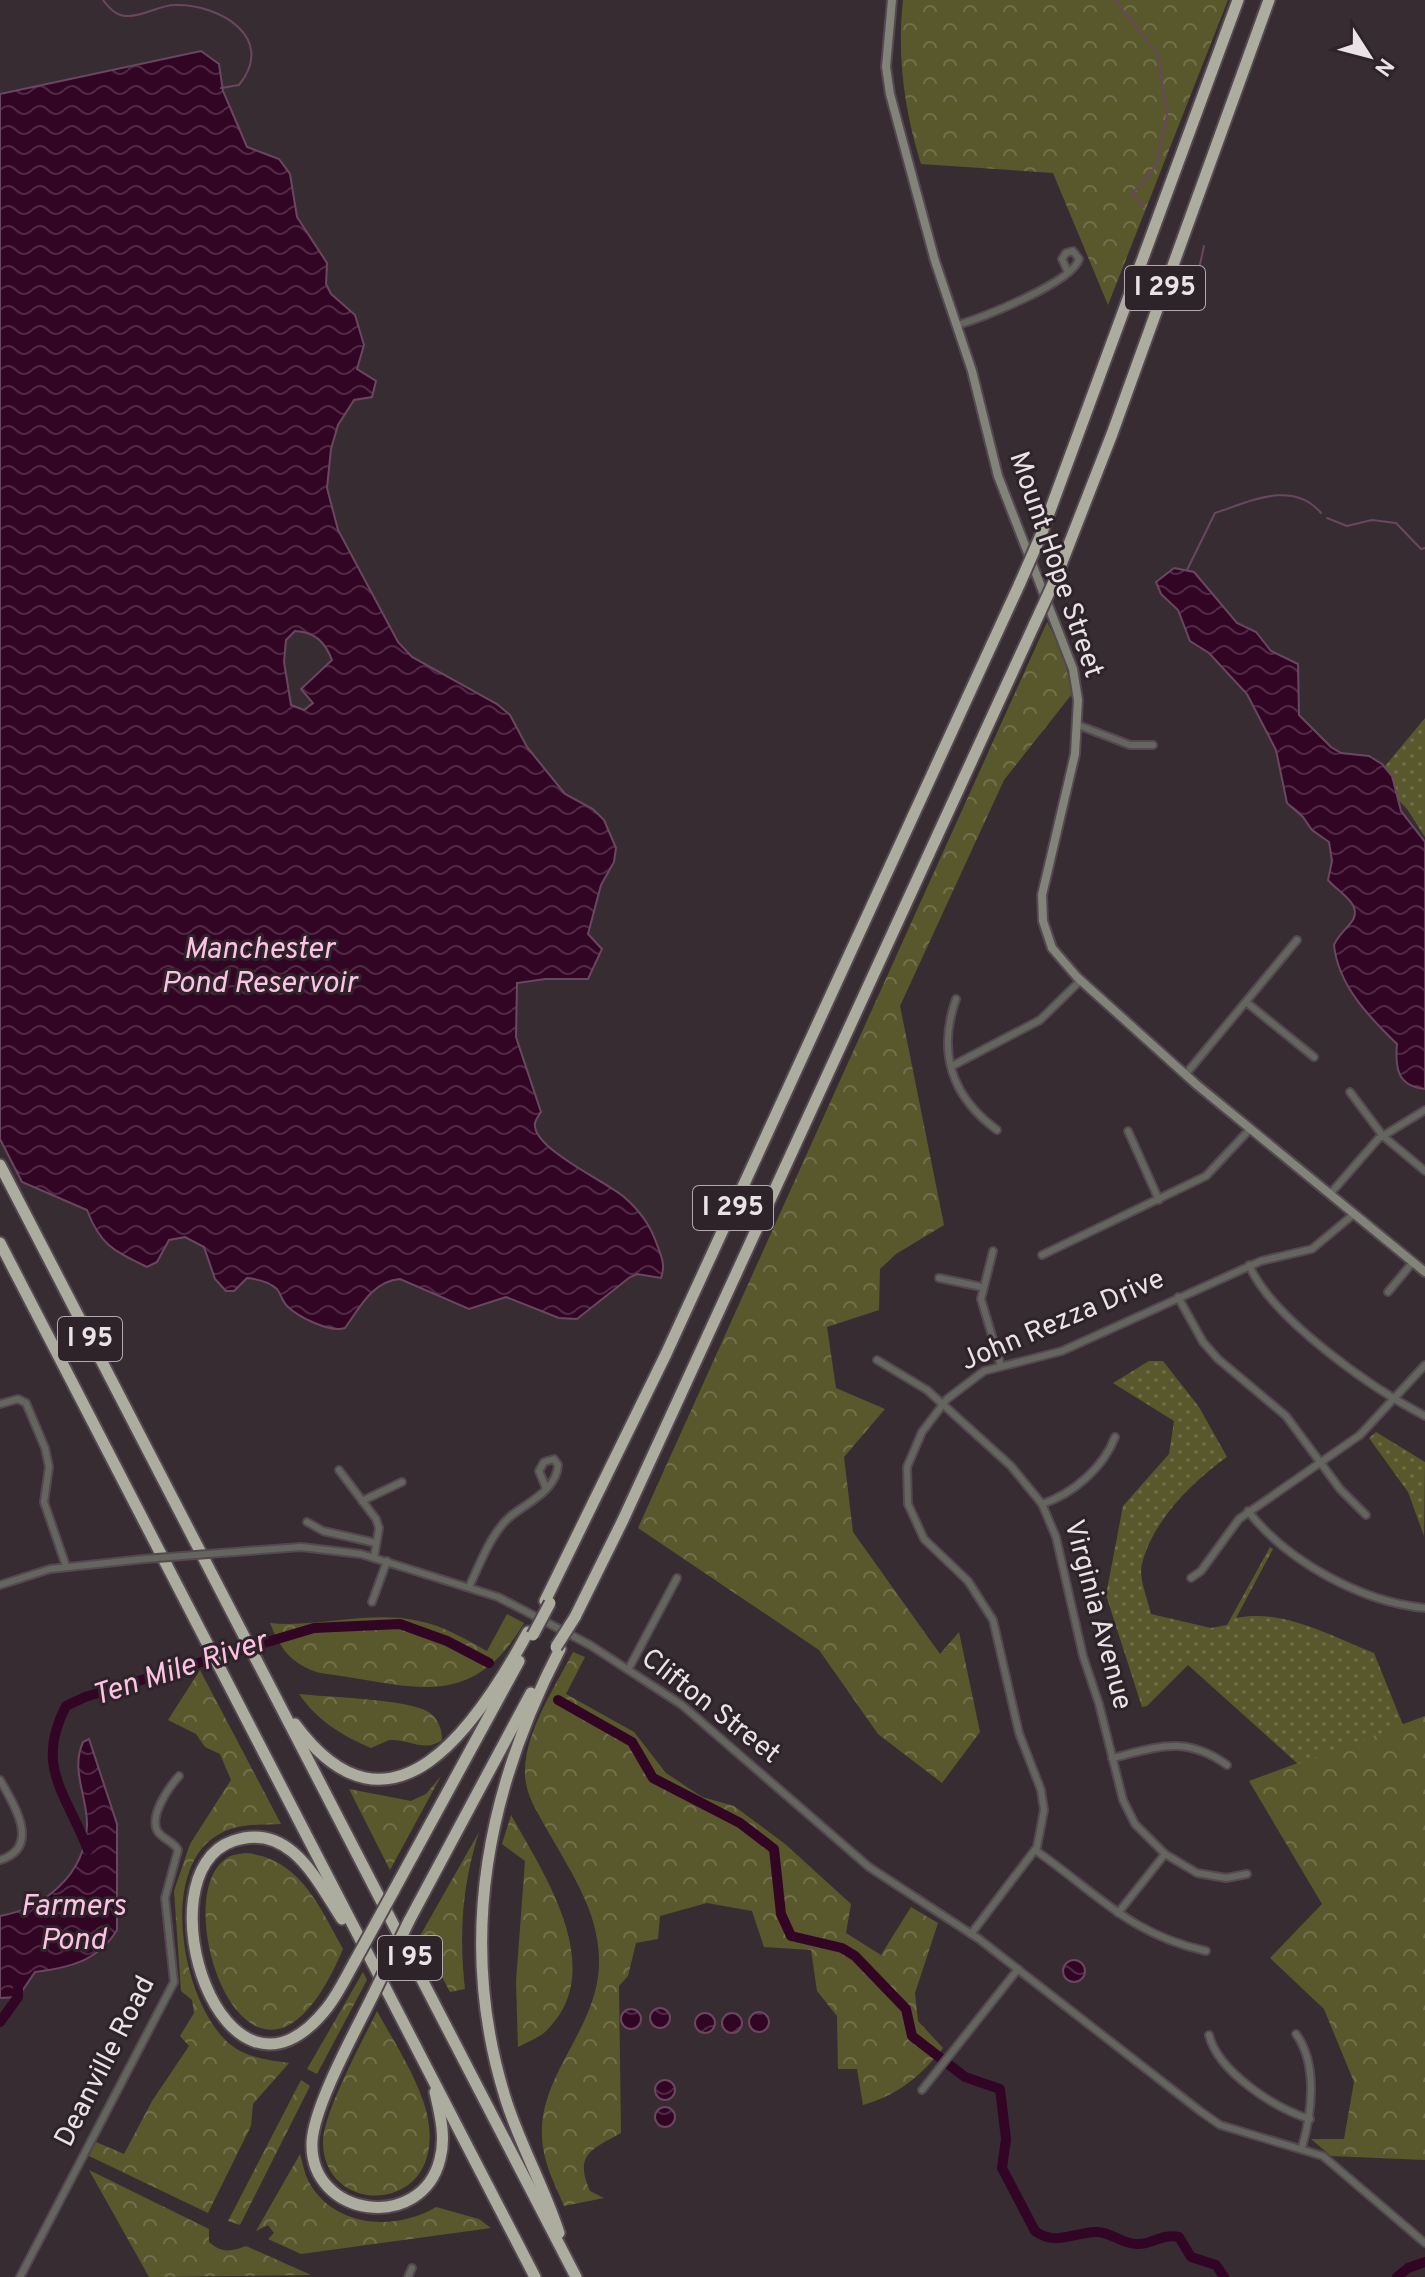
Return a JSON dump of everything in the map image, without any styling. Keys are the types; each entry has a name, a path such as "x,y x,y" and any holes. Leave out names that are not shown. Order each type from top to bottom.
{"highway":[{"name":"I 295","path":"530,1634 666,1354 1041,535 1238,0"},
{"name":"I 295","path":"558,1648 614,1539 1057,575 1105,454 1269,0"},
{"name":"I 95","path":"0,1165 576,2277"},
{"name":"I 95","path":"0,1243 535,2277"},
{"path":"274,1695 315,1749 339,1768 373,1778 406,1775 429,1765 447,1748 530,1634"},
{"path":"362,1944 304,1861 281,1843 256,1838 232,1841 214,1852 202,1868 193,1913 197,1953 216,2009 240,2036 269,2043 298,2035 327,2008 355,1961 530,1634"},
{"path":"431,2076 442,2142 439,2163 429,2183 407,2202 385,2208 362,2207 341,2198 317,2168 313,2132 409,1921 558,1648"},
{"path":"558,1648 520,1735 497,1804 484,1875 480,1937 485,2009 500,2080 567,2260"}],"street":[{"name":"Mount Hope Street","path":"892,0 886,54 890,94 935,261 958,325 998,476 1073,669 1078,725 1042,895 1043,921 1052,948 1081,980 1185,1075 1425,1272"},
{"path":"958,325 1014,304 1068,272"},
{"path":"1078,725 1130,745 1153,745"},
{"path":"1185,1075 1297,940"},
{"path":"952,1066 1040,1020 1081,980"},
{"path":"956,999 947,1035 952,1066 968,1105 997,1130"},
{"path":"1246,1002 1314,1057"},
{"path":"1350,1092 1383,1136 1425,1171"},
{"path":"1330,1194 1364,1152 1383,1136 1425,1110"},
{"path":"1042,1255 1206,1176 1250,1129"},
{"path":"1128,1131 1159,1200"},
{"name":"John Rezza Drive","path":"971,1934 1035,1850 1043,1828 1041,1790 1019,1733 993,1620 968,1581 924,1539 908,1504 907,1467 913,1449 942,1405 963,1383 1001,1366 1062,1351 1249,1265 1312,1249 1354,1214"},
{"path":"993,1251 982,1287 983,1311 1001,1366"},
{"path":"1388,1292 1413,1262"},
{"path":"1249,1265 1270,1302 1395,1400 1425,1416"},
{"path":"939,1278 982,1287"},
{"path":"1178,1297 1203,1342 1218,1359 1286,1416 1366,1515"},
{"name":"Virginia Avenue","path":"877,1360 913,1380 942,1405 1011,1466 1042,1504 1056,1537 1083,1656 1130,1817 1165,1854 1197,1873 1211,1877 1247,1874"},
{"path":"1191,1578 1248,1511 1360,1435 1425,1365"},
{"path":"0,1404 18,1399 26,1402 45,1448 49,1467 44,1502 66,1566"},
{"path":"1042,1504 1068,1492 1104,1460 1115,1437"},
{"path":"339,1470 376,1519 374,1558"},
{"path":"362,1501 402,1482"},
{"path":"469,1587 501,1527 546,1488"},
{"path":"1248,1511 1284,1550 1320,1572 1392,1601 1425,1608"},
{"path":"307,1522 323,1531 376,1543"},
{"name":"Clifton Street","path":"0,1585 66,1566 301,1547 387,1561 498,1597 629,1668 682,1705 869,1867 971,1934 1220,2125 1302,2147 1339,2168 1425,2243"},
{"path":"372,1602 387,1561"},
{"path":"629,1668 677,1578"},
{"path":"1112,1758 1176,1745 1204,1750 1227,1765"},
{"name":"Deanville Road","path":"20,2277 174,1982 165,1898 178,1850 159,1833 156,1825 167,1791 179,1776"},
{"path":"0,1780 17,1813 23,1837 20,1848 12,1856 0,1860"},
{"path":"1035,1850 1118,1913 1163,1941 1206,1951"},
{"path":"1118,1913 1165,1854"},
{"path":"922,2090 1018,1969"},
{"path":"1296,2034 1304,2045 1312,2108 1302,2147"},
{"path":"1209,2035 1212,2049 1259,2095 1288,2112 1310,2119"},
{"path":"408,2277 412,2268"}],"green space":[{"path":"903,0 1228,0 1108,305 1053,173 921,164 903,83"},
{"path":"1047,622 1063,652 1072,694 1004,780 900,1006 944,1225 896,1254 880,1269 879,1310 827,1327 836,1388 885,1409 844,1457 853,1532 940,1654 959,1632 980,1732 942,1783 878,1734 819,1650 638,1528"},
{"path":"1425,718 1425,837 1407,809 1376,777"},
{"path":"1149,1361 1163,1361 1199,1407 1227,1457 1200,1478 1176,1503 1164,1517 1147,1548 1141,1575 1151,1614 1211,1628 1227,1625 1270,1547 1273,1549 1236,1618 1253,1616 1289,1620 1374,1653 1403,1725 1298,1764 1188,1665 1147,1706 1142,1707 1106,1595 1123,1506 1169,1454 1174,1421 1113,1383"},
{"path":"1376,1432 1425,1462 1424,1536 1408,1492 1369,1438"},
{"path":"507,1614 524,1623 503,1652 482,1671 459,1682 435,1687 382,1683 320,1673 288,1655 270,1623 401,1618 437,1626 487,1651"},
{"path":"573,1652 585,1657 566,1694 634,1732 666,1773 702,1797 734,1806 785,1844 851,1904 846,1933 881,1955 911,1907 938,1923 915,1993 918,2021 943,2048 908,2083 887,2096 863,2105 857,2069 838,2069 837,2016 817,1991 811,1950 764,1947 752,1911 707,1903 660,1916 658,1939 636,1943 628,1976 619,1986 621,2133 588,2154 584,2169 590,2191 604,2198 564,2206 546,2161 542,2134 545,2109 552,2085 595,1992 598,1947 595,1928 582,1893 531,1799 525,1770 536,1724"},
{"path":"200,1670 281,1824 231,1829 216,1836 198,1854 187,1879 182,1909 190,1972 214,2027 231,2045 251,2056 289,2063 253,2104 251,2126 208,2213 89,2156 96,2142 124,2154 152,2101 189,2046 180,2036 194,2013 192,2000 181,1991 174,1891 190,1844 231,1780 220,1754 205,1747 196,1734 168,1720"},
{"path":"299,1694 420,1708 436,1719 442,1740 423,1745 390,1740 371,1748 331,1726"},
{"path":"1425,1716 1425,2160 1331,2156 1311,2139 1344,2139 1354,2082 1324,2009 1270,1958 1322,1904 1249,1781"},
{"path":"441,1776 390,1870 349,1789 411,1801 426,1794"},
{"path":"511,1815 553,1894 572,1952 572,1981 564,2008 545,2032 518,2047 516,1982 525,1861 502,1844"},
{"path":"479,1832 463,1910 465,1989 450,1992 420,1936"},
{"path":"245,1853 264,1857 294,1874 316,1901 343,1949 310,2007 278,2029 250,2023 228,1997 212,1960 206,1919 210,1882 227,1858"},
{"path":"363,1972 367,1980 317,2074 307,2069"},
{"path":"377,2011 417,2084 426,2110 429,2145 421,2171 405,2187 384,2195 362,2194 342,2184 328,2167 323,2141 337,2094"},
{"path":"301,2080 310,2086 240,2225 228,2221"},
{"path":"300,2154 308,2181 321,2199 351,2217 385,2222 403,2220 436,2207 479,2219 491,2228 301,2254 268,2239 274,2233 268,2225 256,2231"},
{"path":"89,2170 209,2229 209,2242 222,2250 246,2246 311,2275 149,2277"}],"water":[{"name":"Manchester Pond Reservoir","path":"201,51 219,64 223,91 247,147 279,159 290,174 297,217 327,263 326,284 331,294 355,315 364,345 357,369 376,381 372,397 354,400 338,425 331,449 327,488 338,530 398,642 412,657 497,704 510,715 527,747 565,794 593,809 604,820 616,848 614,862 601,885 588,934 602,949 588,979 545,979 517,983 516,1037 541,1112 535,1123 537,1133 557,1153 615,1191 639,1212 661,1256 661,1278 637,1274 630,1277 577,1319 559,1318 506,1297 469,1309 400,1279 375,1290 345,1328 331,1328 314,1323 292,1310 277,1289 263,1281 247,1278 234,1291 226,1291 215,1279 204,1247 185,1237 169,1240 157,1262 147,1267 110,1246 97,1231 87,1210 22,1182 0,1139 0,94","holes":["295,631 318,639 332,660 301,689 313,703 304,710 291,705 284,662 286,640"]},
{"path":"1174,568 1194,572 1237,623 1256,632 1271,651 1298,664 1299,715 1341,753 1369,756 1382,764 1392,776 1401,811 1425,842 1425,1089 1403,1080 1398,1068 1397,1044 1348,987 1334,945 1355,912 1350,901 1328,880 1332,861 1329,842 1312,830 1287,803 1276,750 1247,694 1209,653 1190,641 1178,610 1161,594 1156,582"},
{"name":"Farmers Pond","path":"89,1739 117,1824 117,1930 92,1956 71,1965 35,1972 18,1997 0,1998 0,1916 16,1912 46,1897 70,1874 79,1860 87,1815 78,1763 83,1742"},
{"path":"1074,1960 1082,1963 1085,1971 1082,1979 1074,1982 1066,1979 1063,1971 1066,1963"},
{"path":"660,2008 667,2011 670,2018 667,2025 660,2028 653,2025 650,2018 653,2011"},
{"path":"631,2009 638,2012 641,2019 638,2026 631,2029 624,2026 621,2019 624,2012"},
{"path":"759,2012 766,2015 769,2022 766,2029 759,2032 752,2029 749,2022 752,2015"},
{"path":"705,2013 712,2016 715,2023 712,2030 705,2033 698,2030 695,2023 698,2016"},
{"path":"732,2013 739,2016 742,2023 739,2030 732,2033 725,2030 722,2023 725,2016"},
{"path":"665,2080 672,2083 675,2090 672,2097 665,2100 658,2097 655,2090 658,2083"},
{"path":"665,2107 672,2110 675,2117 672,2124 665,2127 658,2124 655,2117 658,2110"}],"waterway":[{"path":"103,0 123,16 175,5 209,10 225,17 247,39 251,53 249,68 239,85 221,88"},
{"path":"1115,0 1158,55 1167,115 1156,166 1132,194 1144,207"},
{"path":"1179,305 1197,278 1204,246"},
{"path":"1187,570 1215,513 1256,499 1284,495 1310,503 1321,513"},
{"path":"1327,518 1347,526 1372,520 1396,523 1421,549 1425,548"},
{"name":"Ten Mile River","path":"88,1850 63,1796 53,1764 57,1727 66,1706 85,1697 314,1628 400,1624 447,1641 489,1663"},
{"name":"Ten Mile River","path":"558,1700 632,1742 653,1778 740,1823 774,1849 781,1914 791,1936 842,1948 855,1956 906,2009 912,2036 965,2077 1000,2089 1006,2139 1002,2168 1035,2231 1050,2238 1100,2232 1137,2244 1179,2237 1191,2257 1216,2265 1224,2277"},
{"name":"Ten Mile River","path":"0,2022 18,1997 18,1985"},
{"name":"Ten Mile River","path":"1397,2277 1408,2268 1425,2262"}]}
